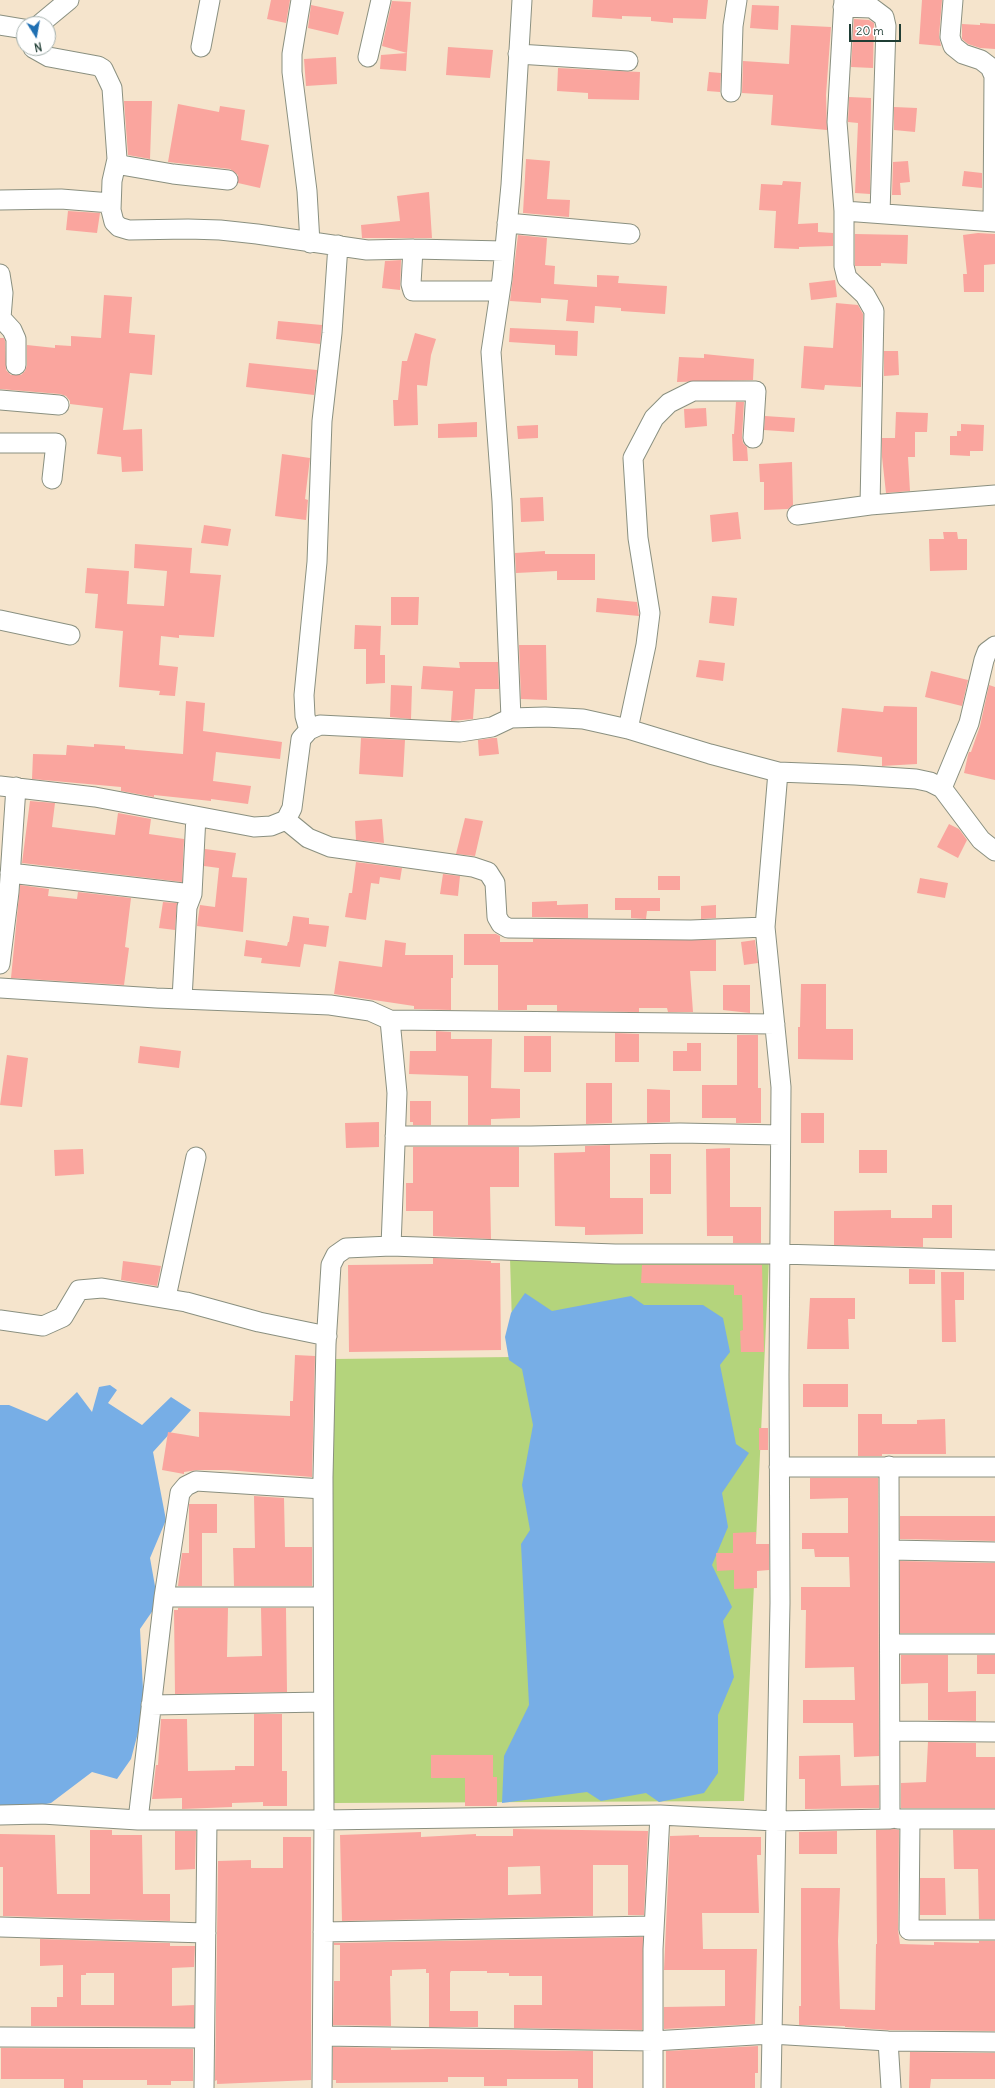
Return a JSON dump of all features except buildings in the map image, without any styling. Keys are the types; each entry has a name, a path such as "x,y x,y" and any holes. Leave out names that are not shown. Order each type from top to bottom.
{"street":[{"path":"50,16 69,0"},
{"path":"201,47 210,0"},
{"path":"301,0 292,54 292,72 307,191 310,243"},
{"path":"368,57 381,0"},
{"path":"511,718 502,501 491,352 500,292 511,185 522,0"},
{"path":"731,92 733,26 737,0"},
{"path":"844,211 994,222 994,76 990,67 981,60 963,54 953,46 950,37 953,0"},
{"path":"870,505 874,382 874,311 865,295 847,278 844,266 844,211 837,122 843,4 872,8 884,18 886,26 880,213"},
{"path":"0,25 16,30"},
{"path":"518,54 628,61"},
{"path":"47,56 98,66 103,69 112,88 117,159 112,181 111,203 114,222 119,227 129,230 220,230 367,250 413,249 504,251"},
{"path":"117,159 121,165 126,167 228,180"},
{"path":"0,200 60,199 111,203"},
{"path":"507,223 630,234"},
{"path":"309,730 305,716 304,695 317,562 322,421 332,333 338,245"},
{"path":"413,249 411,284 413,290 500,292"},
{"path":"0,274 3,293 0,317 12,330 16,339 16,365"},
{"path":"628,730 646,645 650,613 638,538 633,458 654,418 669,403 694,391 756,391 753,438"},
{"path":"0,400 59,405"},
{"path":"0,443 56,443 52,479"},
{"path":"797,515 870,505 995,495"},
{"path":"0,620 70,635"},
{"path":"942,788 969,723 984,660 988,652 995,646"},
{"path":"0,964 10,873 8,786 95,797 254,828 271,826 286,820 292,808 301,739 309,730 320,725 460,732 492,727 511,718 545,717 583,719 778,772 916,779 930,782 942,788 981,840 995,851"},
{"path":"771,2088 780,1603 779,1467 781,1087 775,1024 770,994 765,927 778,772"},
{"path":"182,999 187,907 192,894 196,816"},
{"path":"286,820 308,838 330,847 473,867 488,872 495,883 497,917 501,924 508,928 692,930 765,927"},
{"path":"10,873 192,894"},
{"path":"0,988 330,1006 370,1011 390,1020 775,1024"},
{"path":"390,1020 397,1093 391,1246"},
{"path":"395,1136 531,1136 680,1133 780,1135"},
{"path":"166,1297 196,1157"},
{"path":"322,2088 324,1820 323,1489 327,1336 331,1265 336,1255 346,1248 391,1246 615,1254 780,1254 995,1260"},
{"path":"0,1320 42,1326 63,1317 79,1290 102,1288 166,1297 219,1309 259,1322 327,1336"},
{"path":"889,1466 892,1731 890,1819"},
{"path":"779,1467 995,1467"},
{"path":"138,1820 164,1597 180,1493 186,1486 196,1481 323,1489"},
{"path":"890,1550 995,1552"},
{"path":"164,1597 323,1597"},
{"path":"891,1644 995,1644"},
{"path":"151,1705 323,1702"},
{"path":"892,1731 995,1732"},
{"path":"0,1815 42,1814 138,1820 324,1820 660,1815 775,1821 995,1819"},
{"path":"653,2088 654,1926 660,1815"},
{"path":"910,1819 909,1930 995,1930"},
{"path":"204,2088 208,1820"},
{"path":"323,1932 654,1926"},
{"path":"0,1927 206,1933"},
{"path":"323,2036 653,2042 771,2034 888,2041 995,2042"},
{"path":"0,2037 204,2038"},
{"path":"888,2041 891,2088"}],"green space":[{"path":"510,1258 769,1259 744,1801 332,1803 333,1359 513,1357"}],"water":[{"path":"525,1293 552,1311 631,1296 644,1305 703,1305 723,1318 730,1352 720,1365 736,1444 749,1453 722,1493 728,1527 712,1565 732,1607 723,1621 734,1677 718,1715 718,1773 704,1793 659,1802 646,1793 601,1801 587,1792 502,1803 504,1756 529,1705 521,1544 530,1530 522,1485 533,1425 522,1369 509,1360 505,1337 511,1313"},
{"path":"110,1385 117,1390 108,1403 142,1425 171,1397 191,1410 153,1452 166,1520 150,1558 158,1603 140,1629 144,1710 131,1759 117,1779 92,1772 51,1803 6,1812 0,1808 0,1405 9,1405 47,1421 77,1392 92,1412 99,1387"}]}
